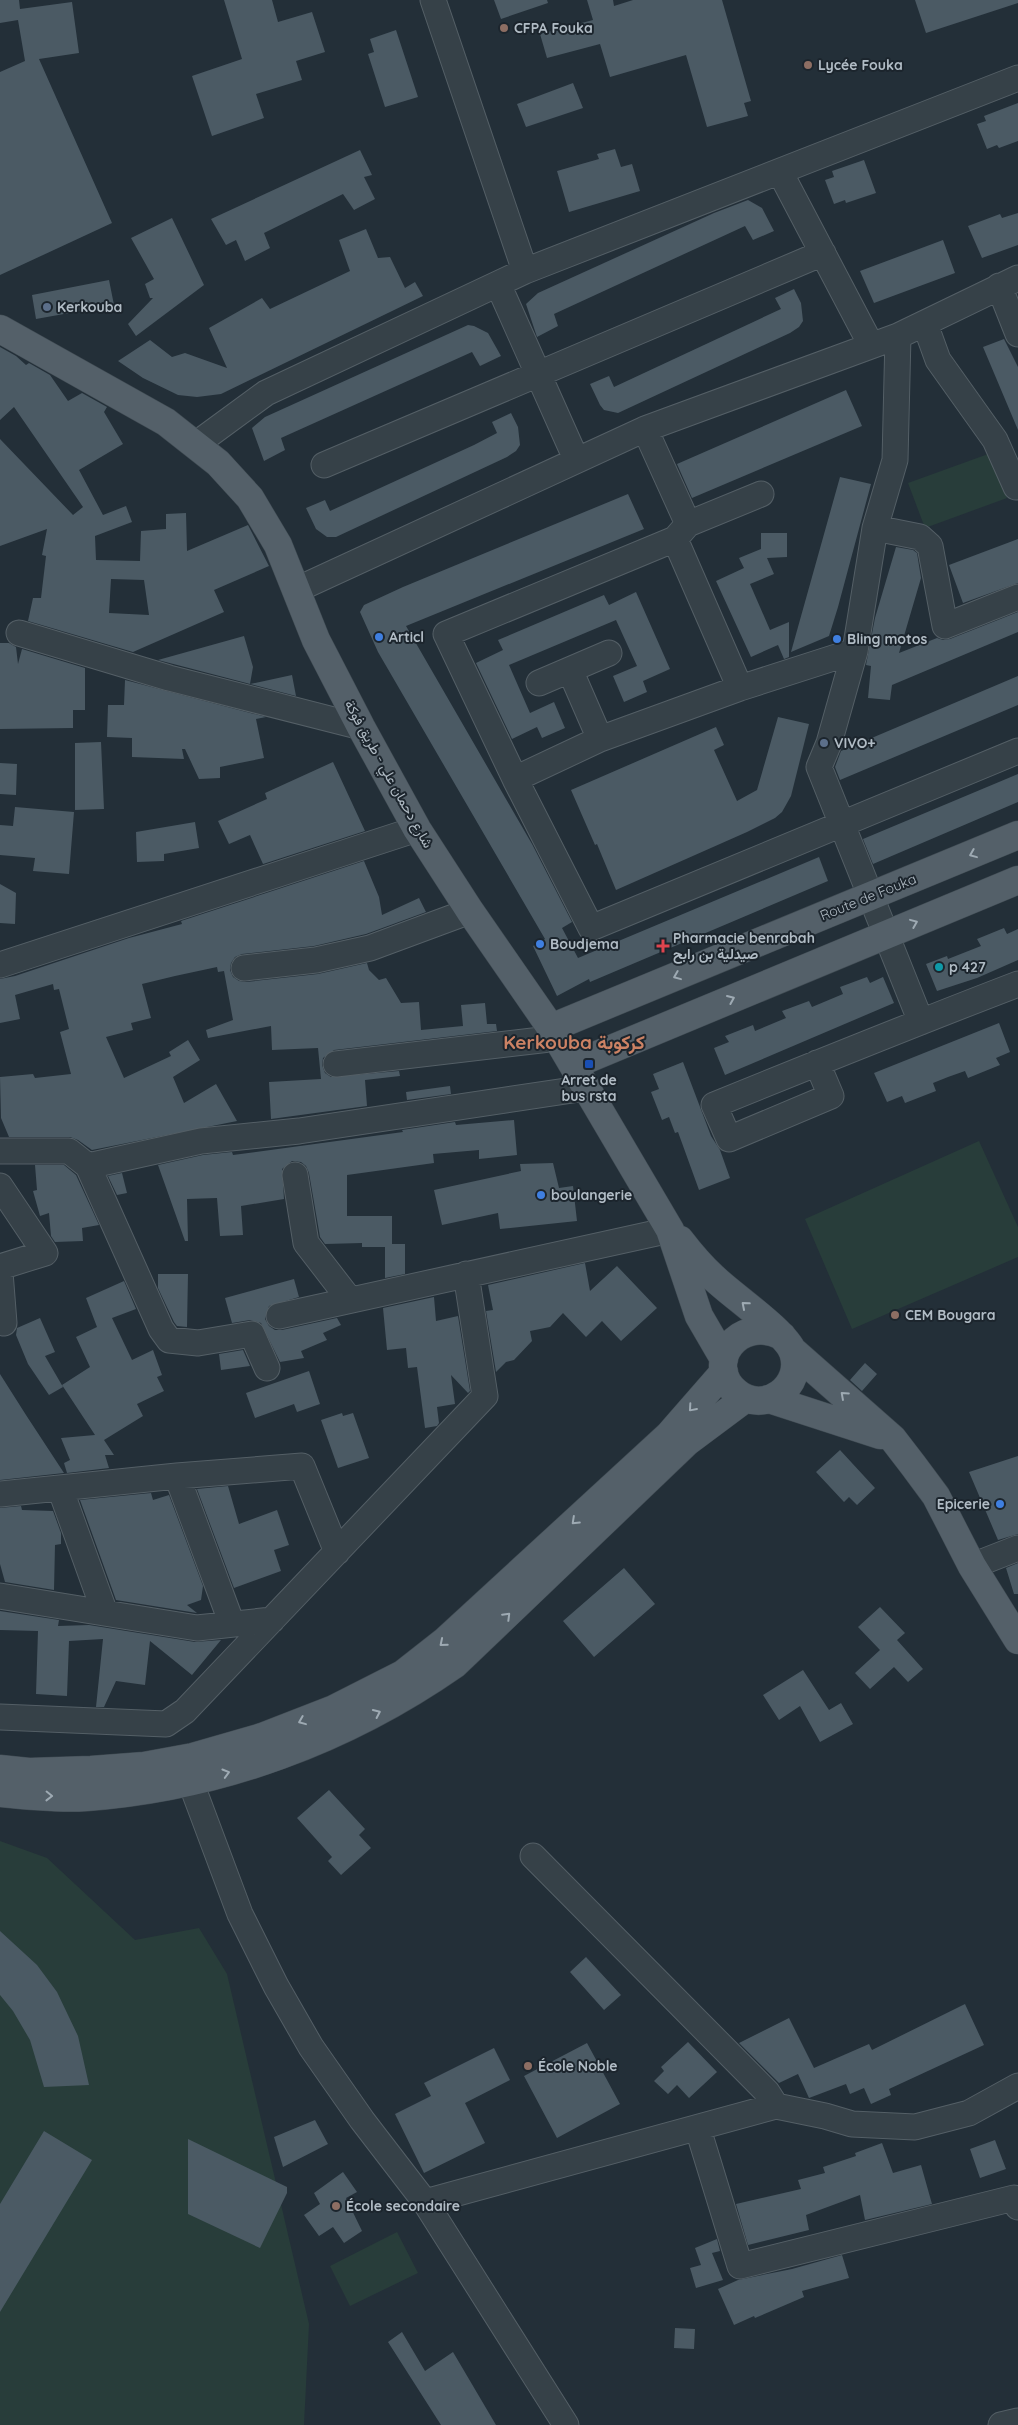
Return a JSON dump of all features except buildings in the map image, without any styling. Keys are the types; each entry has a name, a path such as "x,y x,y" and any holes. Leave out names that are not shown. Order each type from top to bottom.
{"main road":[{"name":"شارع دحمان علي - طريق فوكة","path":"0,329 166,422 218,463 250,498 278,545 316,640 417,829 470,911 555,1033 670,1230 712,1277 893,1439 936,1496 972,1566 1016,1635"},
{"name":"Route de Fouka","path":"555,1033 871,896 1018,835"},
{"path":"580,1077 887,934 1018,880"},
{"name":"شارع دحمان علي - طريق فوكة","path":"670,1230 699,1316 724,1365"},
{"path":"0,1769 29,1772 91,1770 144,1766 193,1757 262,1737 334,1709 403,1674 445,1641 669,1434 724,1365 728,1348 736,1338 746,1331 758,1329 771,1331 787,1343 796,1362 794,1374 789,1385 781,1394 758,1398 687,1442 493,1629 455,1664 416,1692 382,1711 272,1759 191,1783 86,1797 0,1793"},
{"path":"724,1365 732,1387 758,1398 893,1439"}],"street":[{"path":"433,0 525,271"},
{"path":"195,445 266,393 525,271 1018,78"},
{"path":"780,172 871,345"},
{"path":"324,466 823,253"},
{"path":"296,590 645,429 898,336 1008,282 1018,334"},
{"path":"498,284 576,460"},
{"path":"925,324 938,360 996,440 1016,487 1018,486"},
{"path":"898,336 896,460 875,528 855,651 829,743 820,767 921,1022"},
{"path":"645,429 740,688"},
{"path":"761,494 682,531 446,634 515,779 591,928 1018,751"},
{"path":"875,528 920,537 930,546 945,626 1018,598"},
{"path":"19,632 169,678 361,727"},
{"path":"515,779 600,739 740,688 855,651"},
{"path":"540,682 609,653"},
{"path":"570,670 600,739"},
{"path":"0,966 417,829"},
{"path":"244,968 316,960 370,948 470,911"},
{"path":"817,1063 1018,984"},
{"path":"336,1064 555,1033"},
{"path":"88,1166 201,1141 299,1131 580,1077"},
{"path":"0,1151 69,1151 88,1166 161,1329 169,1340 198,1343 252,1334 267,1368"},
{"path":"295,1175 306,1243 350,1300"},
{"path":"0,1186 45,1253 0,1267"},
{"path":"279,1316 670,1230"},
{"path":"0,1272 4,1323"},
{"path":"0,1717 166,1724 185,1711 485,1396 466,1274"},
{"path":"0,1494 177,1476 302,1466 338,1552"},
{"path":"177,1476 232,1624"},
{"path":"60,1488 105,1613"},
{"path":"972,1566 1018,1548"},
{"path":"0,1596 197,1628 272,1620"},
{"path":"191,1783 240,1914 276,1986 312,2047 345,2096 425,2202 566,2425"},
{"path":"533,1856 767,2092 776,2106"},
{"path":"425,2202 698,2129 776,2106 825,2116 852,2124 915,2127 969,2113 1018,2086"},
{"path":"698,2129 740,2266 1014,2198 1018,2207"},
{"path":"1001,2425 1018,2421"}],"green space":[{"path":"991,453 1007,498 925,528 908,483"},
{"path":"979,1141 1018,1227 1018,1257 852,1329 805,1219"},
{"path":"0,1841 47,1858 135,1940 199,1928 227,1974 309,2324 304,2425 0,2425"},
{"path":"397,2232 418,2273 350,2306 330,2266"}],"place":[{"name":"CFPA Fouka","path":"504,28"},
{"name":"Lycée Fouka","path":"808,65"},
{"name":"Kerkouba","path":"47,307"},
{"name":"Articl","path":"379,637"},
{"name":"Bling motos","path":"837,639"},
{"name":"VIVO+","path":"824,743"},
{"name":"Boudjema","path":"540,944"},
{"name":"Pharmacie benrabah صيدلية بن رابح","path":"663,946"},
{"name":"p 427","path":"939,967"},
{"name":"Arret de bus rsta","path":"589,1064"},
{"name":"boulangerie","path":"541,1195"},
{"name":"CEM Bougara","path":"895,1315"},
{"name":"Epicerie","path":"1000,1504"},
{"name":"École Noble","path":"528,2066"},
{"name":"École secondaire","path":"336,2206"}],"district":[{"name":"Kerkouba كركوبة","path":"574,1042"}]}
